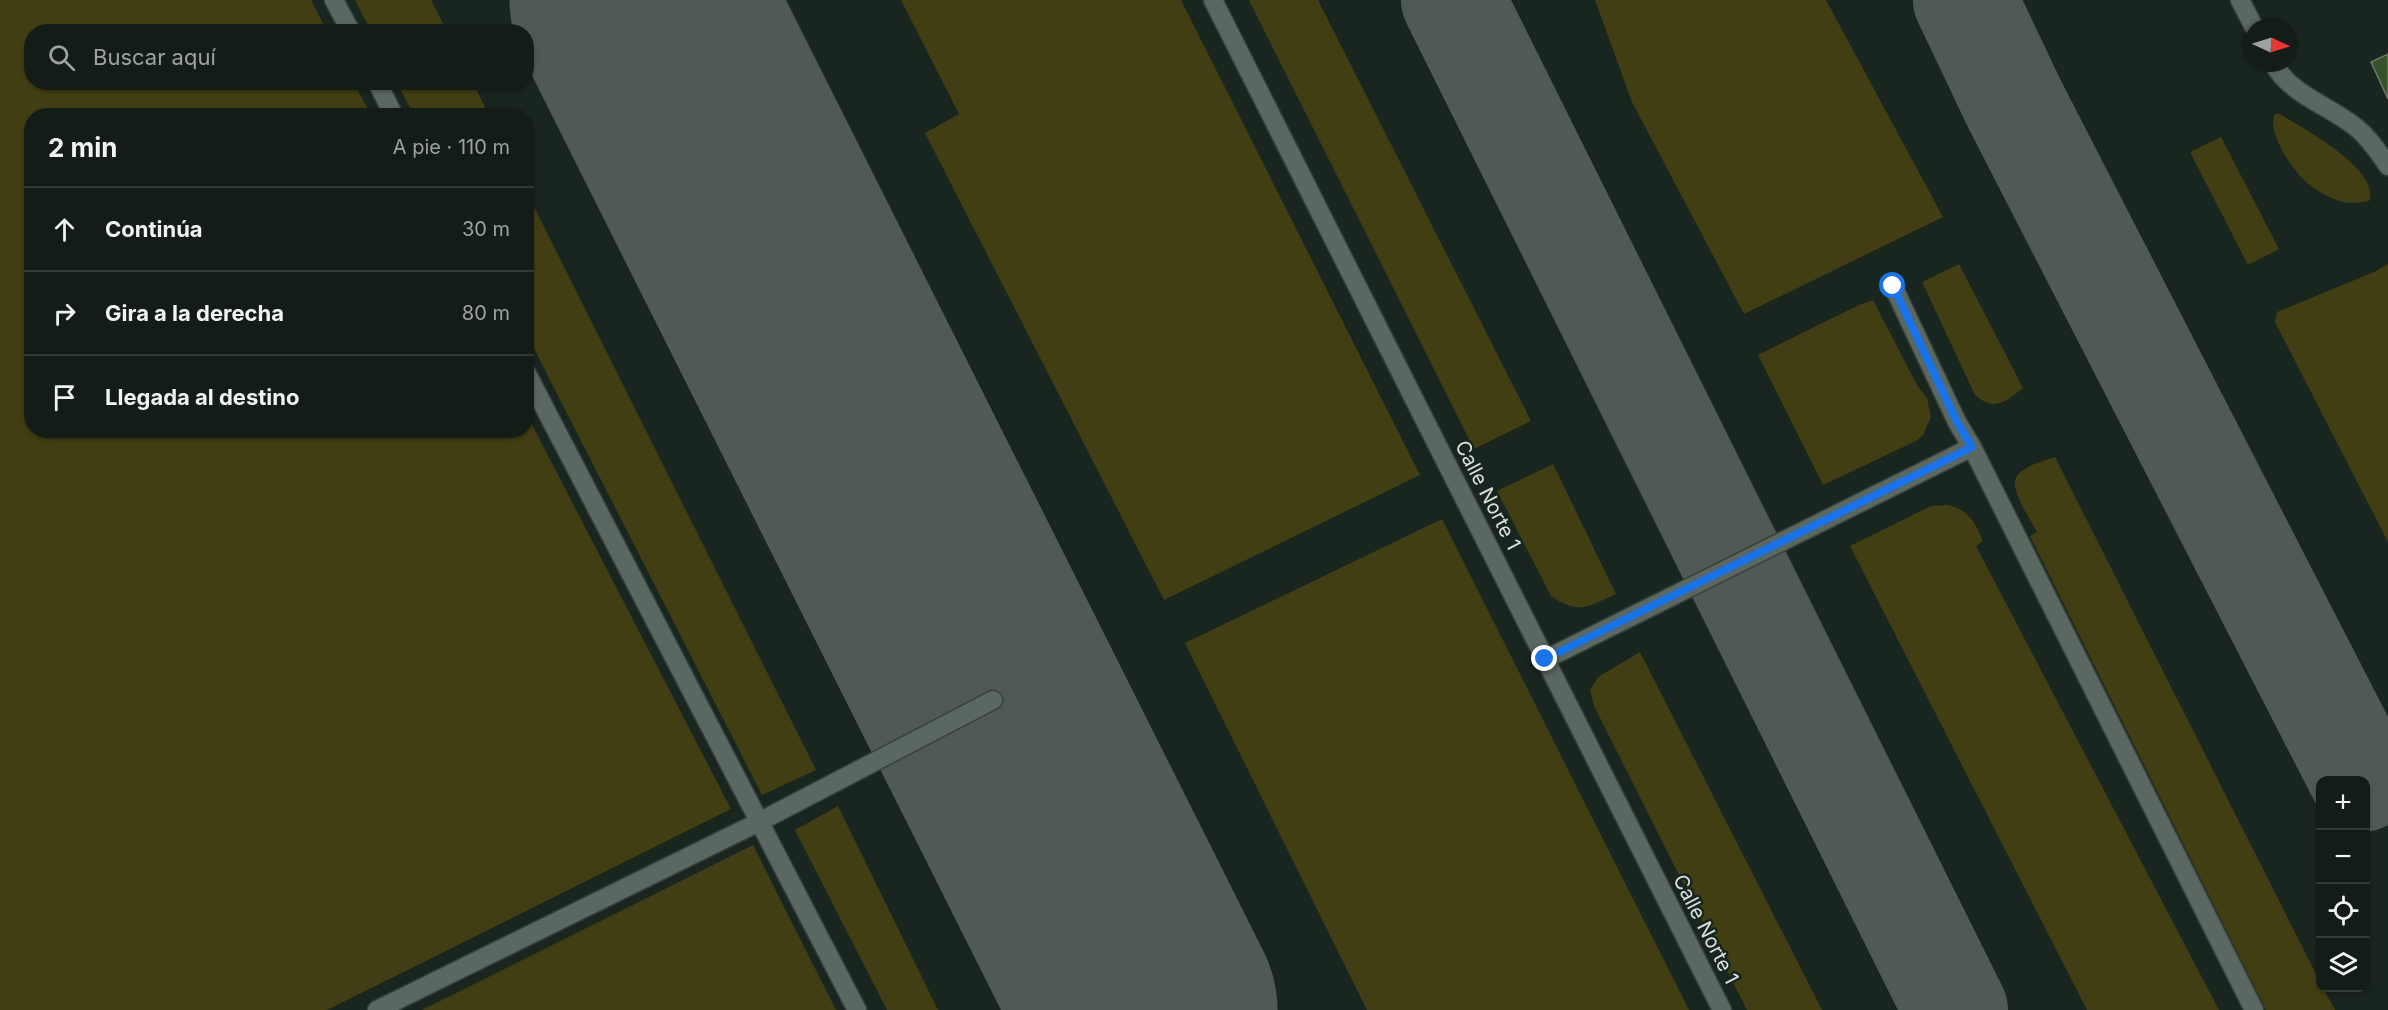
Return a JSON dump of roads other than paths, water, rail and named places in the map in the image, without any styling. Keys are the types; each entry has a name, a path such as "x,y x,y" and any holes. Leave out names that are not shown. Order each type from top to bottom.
{"lane":[{"path":"334,0 347,24"},
{"name":"Calle Norte 1","path":"1213,0 1722,1010"},
{"path":"2240,0 2249,18"},
{"path":"2278,72 2298,91 2359,130 2388,166"},
{"path":"381,90 390,108"},
{"path":"1893,286 1957,422 1972,447 2254,1010"},
{"path":"534,387 857,1010"},
{"path":"1545,659 1972,447"},
{"path":"376,1010 759,822 993,700"}]}
